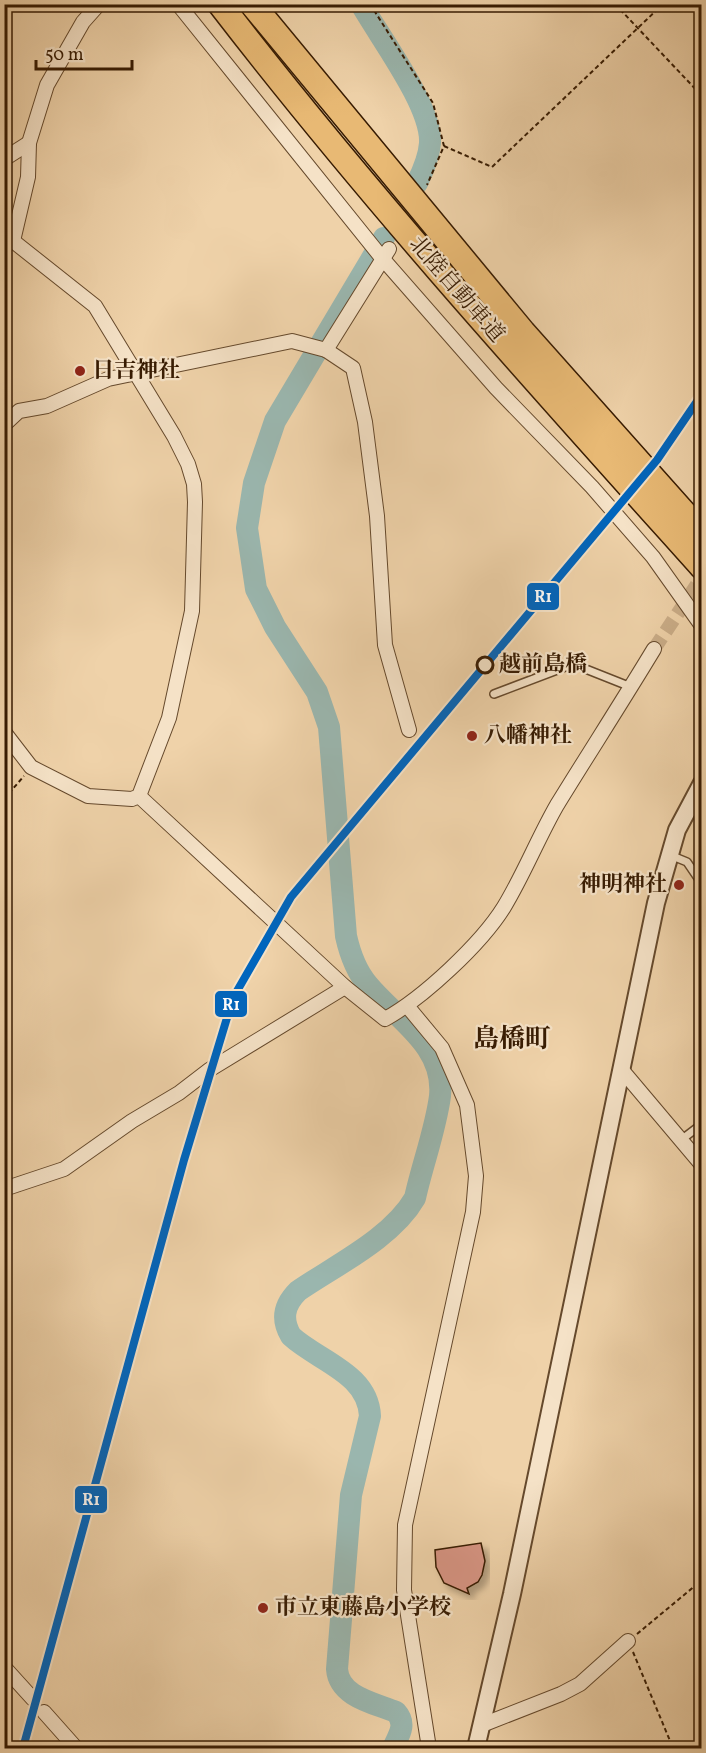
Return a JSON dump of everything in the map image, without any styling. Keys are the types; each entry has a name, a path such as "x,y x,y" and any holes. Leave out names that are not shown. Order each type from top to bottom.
{"highway":[{"name":"北陸自動車道","path":"220,4 383,204 505,347 629,469"},
{"name":"北陸自動車道","path":"252,4 653,496 702,567"},
{"name":"北陸自動車道","path":"653,496 702,533"}],"street":[{"path":"4,732 31,767 88,796 132,799 140,796 169,718 192,611 195,502 194,484 188,464 136,372 95,306 9,236 28,177 29,143 47,85 83,22 99,4"},
{"path":"178,4 381,252 496,388 653,557 702,626"},
{"path":"4,159 29,143"},
{"path":"320,348 381,252"},
{"path":"4,425 19,411 47,406 108,379 292,340 320,348 353,368 365,422 376,516 385,645 409,730"},
{"path":"140,796 345,987 385,1019 400,1011 480,937 504,907 556,807 654,649"},
{"path":"476,1749 668,854 682,819 702,783"},
{"path":"4,1189 64,1169 209,1070 345,987"},
{"path":"400,1011 442,1048 467,1105 476,1176 468,1237 405,1525 404,1590 429,1749"},
{"path":"621,1070 702,1165"},
{"path":"482,1725 561,1694 580,1684 628,1641"},
{"path":"4,1667 33,1699"},
{"path":"44,1712 76,1749"}],"lane":[{"path":"494,694 573,664 631,687"},
{"path":"668,854 687,862 702,884"},
{"path":"681,1140 702,1124"}],"path":[{"path":"370,4 433,103 444,146 424,190"},
{"path":"615,4 702,96"},
{"path":"444,146 492,167 663,4"},
{"path":"4,799 31,767"},
{"path":"673,1749 628,1641 702,1580"}],"building":[{"path":"481,1543 485,1561 482,1575 478,1582 467,1588 469,1594 444,1583 436,1567 435,1550"}],"waterway":[{"path":"361,4 403,72 423,110 430,143 417,183"},
{"path":"384,238 275,421 254,483 247,528 256,589 275,627 317,692 329,727 346,936 352,956 368,985 427,1047 435,1062 439,1078 438,1108 415,1198 405,1212 378,1238 298,1291 287,1307 285,1318 291,1336 351,1378 361,1389 367,1401 370,1416 351,1495 337,1669 339,1679 351,1693 396,1712 399,1716 401,1730 393,1748"}],"tunnel":[{"path":"654,649 702,577"}],"transit line":[{"name":"R1","path":"23,1748 184,1160 233,998 291,897 657,460 702,394"}],"place":[{"name":"日吉神社","path":"80,371"},
{"name":"越前島橋","path":"485,665"},
{"name":"八幡神社","path":"472,736"},
{"name":"神明神社","path":"679,885"},
{"name":"市立東藤島小学校","path":"263,1608"}],"district":[{"name":"島橋町","path":"512,1040"}]}
